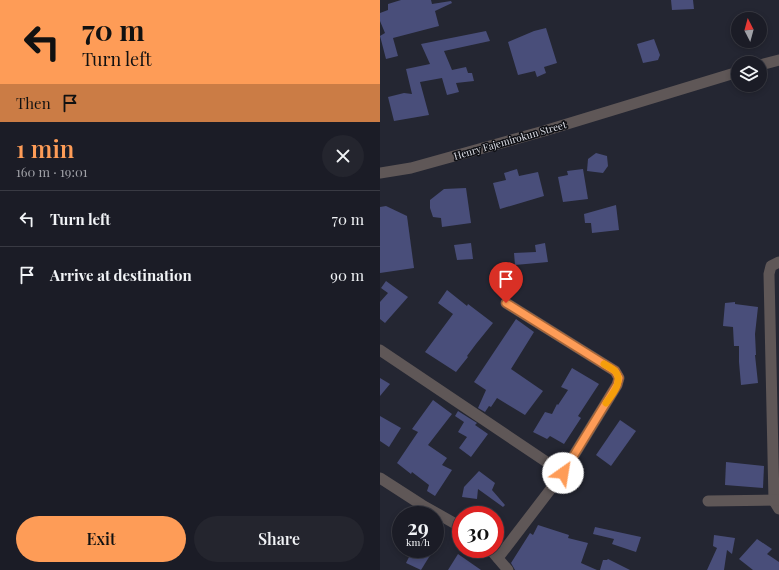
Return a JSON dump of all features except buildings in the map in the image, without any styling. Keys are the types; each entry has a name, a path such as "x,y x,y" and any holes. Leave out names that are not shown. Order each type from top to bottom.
{"street":[{"path":"767,64 779,60"},
{"name":"Henry Fajemirokun Street","path":"380,173 418,166 544,131 731,74"},
{"path":"708,502 777,503 775,382 769,274 771,266 779,262"},
{"path":"504,550 563,473 617,385 619,378 615,371 506,303"},
{"path":"380,350 563,473"},
{"path":"380,478 452,522"},
{"path":"498,558 508,570"}],"slow traffic":[{"path":"604,364 615,371 619,378 617,385 606,403"}],"route":[{"path":"506,303 615,371 619,378 617,385 563,473"}]}
